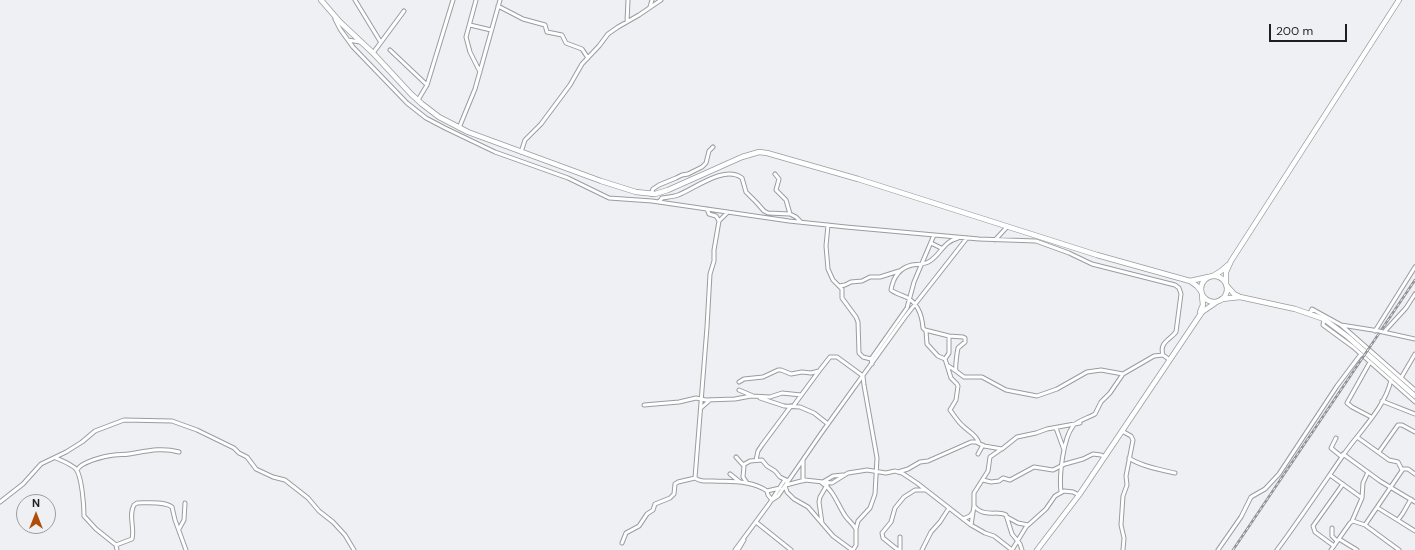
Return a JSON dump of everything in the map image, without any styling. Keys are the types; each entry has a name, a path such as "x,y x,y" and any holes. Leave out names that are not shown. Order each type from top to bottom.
{"main road":[{"path":"321,0 418,100 439,117 459,128 615,186 636,192 651,194 668,190 747,155 760,152 767,153 858,179 1097,255 1190,281 1197,286 1208,301 1240,297"},
{"path":"1190,281 1210,276 1225,269 1231,261 1399,0"},
{"path":"1037,550 1079,495 1199,316 1205,309 1220,300 1227,291 1226,272 1231,261"},
{"path":"1199,316 1203,305 1201,286 1210,276 1218,276 1223,279 1234,294 1240,297 1310,313 1324,319 1348,337 1377,365 1400,380 1415,396"}],"street":[{"path":"355,0 380,41"},
{"path":"418,100 427,85 454,0"},
{"path":"476,0 466,39 470,52 480,72"},
{"path":"459,128 475,89 500,0"},
{"path":"627,22 628,0"},
{"path":"650,7 652,0"},
{"path":"521,152 525,140 544,120 570,85 582,64 608,34 661,0"},
{"path":"498,6 519,17 545,25 547,32 562,35 566,43 582,49 588,58"},
{"path":"373,53 380,41 404,11"},
{"path":"334,14 340,29 368,63 408,103 426,118 495,152 573,180 609,198 660,202 828,225 961,238 1036,241 1069,253 1092,264 1168,282 1178,286 1181,294 1176,332 1164,342 1162,349 1163,355"},
{"path":"470,25 492,30"},
{"path":"348,40 364,44"},
{"path":"390,50 427,85"},
{"path":"651,194 659,185 683,174 690,174 702,167 706,163 709,151 713,147"},
{"path":"660,202 662,198 679,195 720,175 730,173 742,178 746,192 764,211 790,214 801,222"},
{"path":"775,174 779,179 776,190 786,200 790,214"},
{"path":"707,209 709,214 716,216 719,221"},
{"path":"695,478 710,274 714,261 714,250 719,221 728,212"},
{"path":"828,225 826,246 828,267 832,278 842,290 842,298 857,320 859,354 862,357 871,359"},
{"path":"994,240 1008,227"},
{"path":"872,364 871,359 904,313 910,300 912,287 934,235"},
{"path":"839,286 851,282 862,281 870,277 880,277 910,266 922,264 933,259 941,248 951,241 961,238"},
{"path":"738,550 749,530 772,500 776,498 915,305 967,238"},
{"path":"930,243 941,248"},
{"path":"1375,331 1415,267"},
{"path":"899,271 891,290 910,300 915,305 920,312 923,328 926,331 927,344 938,356 945,359 951,378 958,386 956,400 950,410 960,423 978,438 981,444 978,454"},
{"path":"1382,332 1406,308 1415,294"},
{"path":"1310,313 1312,309 1341,325 1400,380 1415,390"},
{"path":"1324,319 1323,324 1341,337 1370,362 1377,365 1415,402"},
{"path":"1341,325 1415,339"},
{"path":"926,331 949,336 963,337 966,340 958,350 956,372"},
{"path":"945,359 949,353 949,336"},
{"path":"1218,550 1241,517 1251,497 1261,492 1274,479 1337,386 1361,354"},
{"path":"1400,380 1415,354"},
{"path":"1061,492 1060,483 1064,450 1071,430 1076,424 1095,414 1100,402 1110,393 1122,374 1154,356 1163,355 1170,360"},
{"path":"756,460 758,451 762,445 828,359 837,357 864,376"},
{"path":"1370,362 1347,403 1371,417"},
{"path":"947,365 964,377 982,377 1006,390 1037,396 1057,389 1083,374 1092,371 1105,371 1122,374"},
{"path":"739,382 744,379 763,377 778,370 791,374 802,372 811,373 819,370"},
{"path":"622,543 626,533 639,526 647,514 653,512 654,504 673,496 676,483 695,478 702,481 747,483 767,491 781,490 787,492 794,500 810,509 816,518 836,539 852,550 856,545 856,529 858,521 870,508 874,498 877,460 865,392 864,376"},
{"path":"1277,550 1382,401 1390,387 1391,380"},
{"path":"739,390 780,404 793,406 814,413 828,424"},
{"path":"644,405 679,402 694,398 711,399 755,396 773,397 784,393 801,396"},
{"path":"773,397 780,404"},
{"path":"701,408 711,399"},
{"path":"1382,401 1415,414"},
{"path":"0,502 23,484 41,464 56,458 82,442 95,431 122,421 175,422 197,430 234,448 248,458 256,469 285,480 308,498 336,525 347,537 354,550"},
{"path":"971,525 974,506 974,492 988,471 990,457 1017,437 1080,422"},
{"path":"1379,452 1398,425 1402,424 1415,432"},
{"path":"1056,428 1064,450"},
{"path":"1122,431 1131,436 1132,440 1126,476 1127,486 1123,496 1121,525 1124,538 1123,550"},
{"path":"1357,437 1389,460 1398,462 1402,470"},
{"path":"1336,438 1331,448 1390,488 1415,502"},
{"path":"822,523 819,504 820,497 827,485 844,475 852,472 867,470 886,473 898,472 928,461 973,441 1002,449"},
{"path":"77,470 81,465 113,455 134,453 152,449 171,449 179,452"},
{"path":"983,480 991,482 998,481 1002,478 1010,480 1034,467 1050,470 1093,454 1105,457"},
{"path":"736,457 743,465 744,477 747,483"},
{"path":"56,458 77,470 85,506 84,516 96,529 116,544"},
{"path":"1128,458 1154,468 1175,473"},
{"path":"743,465 750,461 762,460 780,477 788,480"},
{"path":"803,460 803,480"},
{"path":"1365,526 1402,470 1408,469 1415,474"},
{"path":"898,472 902,473 971,525 994,536 1012,550 1028,525 1046,509 1055,496 1061,492 1068,491 1079,495"},
{"path":"1331,550 1352,521 1362,498 1363,483 1368,472"},
{"path":"730,474 740,482"},
{"path":"823,482 832,476 844,475"},
{"path":"1330,475 1362,498"},
{"path":"787,492 786,486 788,480"},
{"path":"781,490 786,486 803,480 823,482 827,485 846,517 856,529"},
{"path":"819,481 827,485"},
{"path":"1334,546 1315,532 1313,526 1343,484"},
{"path":"899,550 883,538 882,533 891,522 895,508 907,494 915,490 925,490"},
{"path":"767,491 772,500"},
{"path":"1398,520 1403,514 1410,499"},
{"path":"116,544 132,539 133,524 131,513 134,505 137,503 160,504 173,508 186,550"},
{"path":"179,529 184,520 185,503"},
{"path":"974,506 977,509 989,514 1004,514 1018,523 1028,525"},
{"path":"922,550 932,532 949,508"},
{"path":"1378,508 1415,531"},
{"path":"963,519 970,516 977,509"},
{"path":"1007,517 1012,534 1021,546 1022,550"},
{"path":"1352,521 1365,526 1399,550"},
{"path":"756,522 791,550"},
{"path":"1332,528 1331,536 1357,550"},
{"path":"899,550 900,537"},
{"path":"116,544 116,550"}],"railway":[{"path":"1233,550 1415,280"}]}
